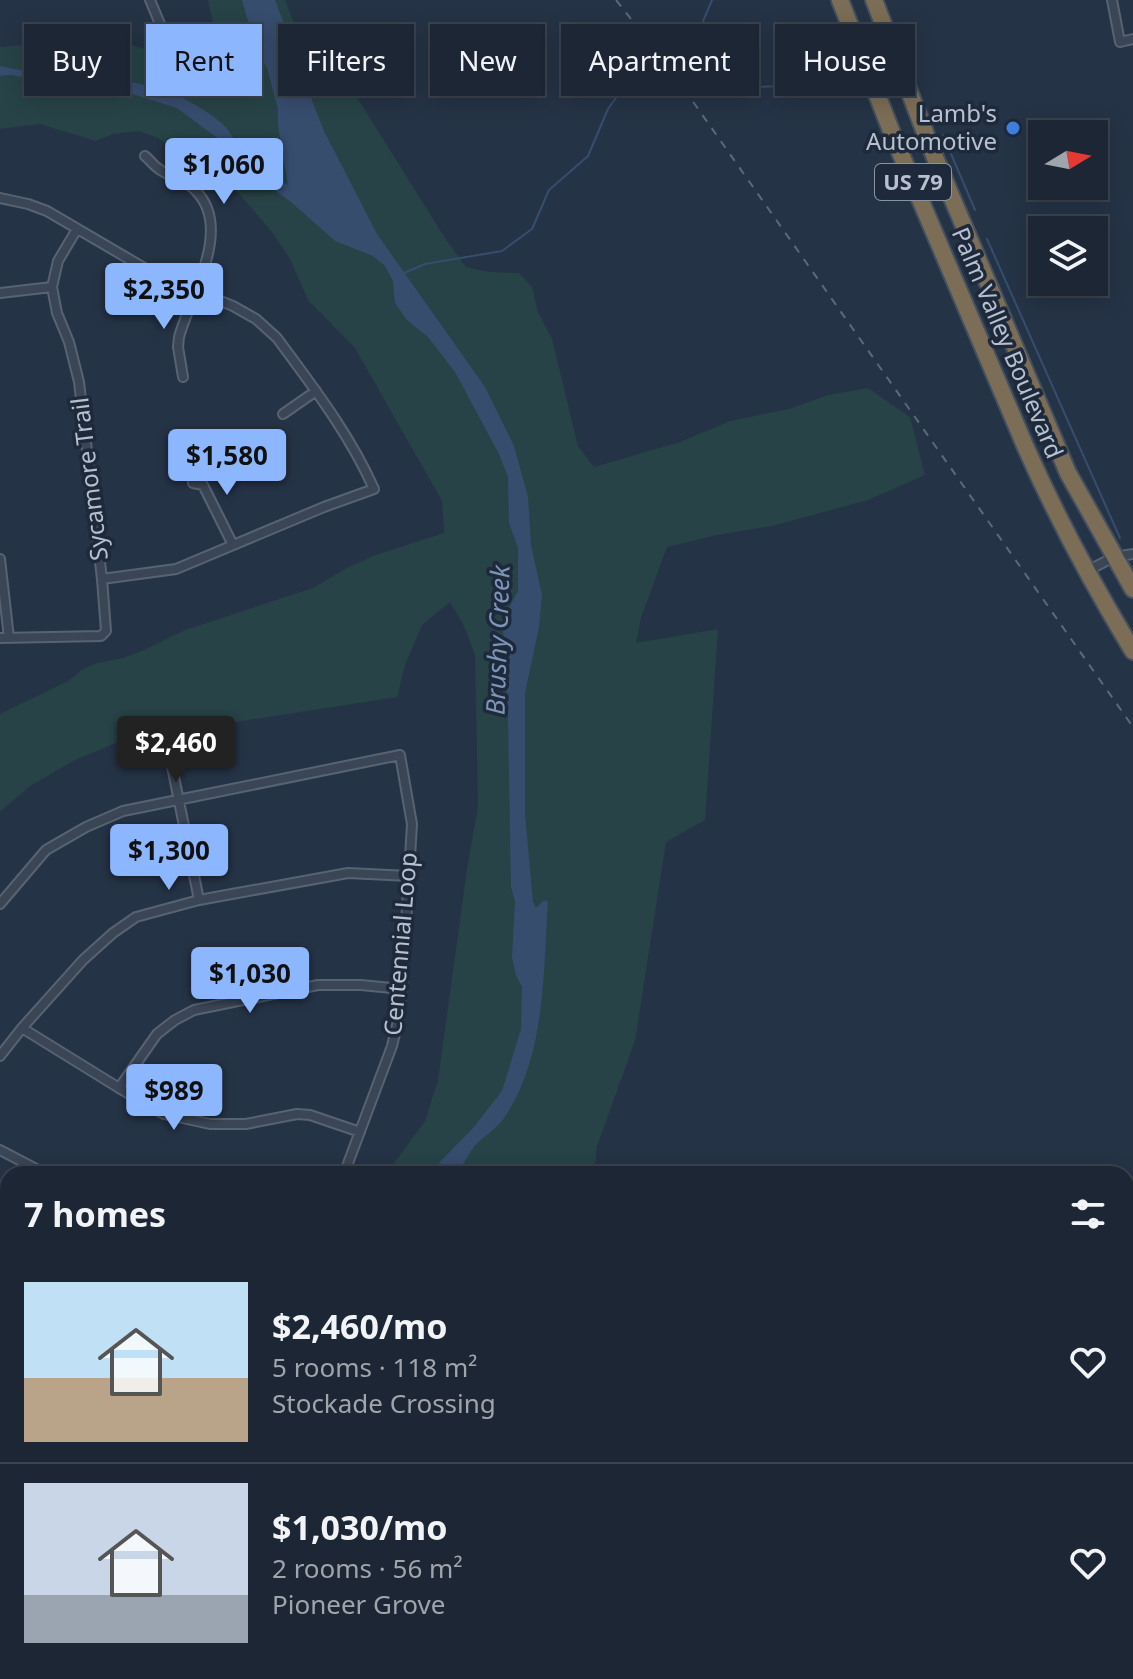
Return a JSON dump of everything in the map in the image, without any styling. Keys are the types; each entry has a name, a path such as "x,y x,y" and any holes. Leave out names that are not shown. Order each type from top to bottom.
{"highway":[{"name":"Palm Valley Boulevard","path":"840,0 894,138 1046,493 1133,651"},
{"name":"Palm Valley Boulevard","path":"874,0 931,148 1068,473 1133,589"}],"street":[{"path":"150,0 160,24"},
{"path":"1112,0 1120,42 1133,39"},
{"path":"145,156 159,170 188,183 209,211 211,222 212,239 179,337 183,377"},
{"path":"0,198 40,208 158,276 233,306 266,327 316,391 354,448 374,489 176,569 102,579"},
{"path":"0,293 52,287 58,261 77,229"},
{"name":"Sycamore Trail","path":"4,638 101,636 106,631 79,382 52,287"},
{"path":"283,414 316,391"},
{"path":"193,483 203,485 233,545"},
{"path":"1087,571 1114,557 1133,554"},
{"path":"0,559 4,638"},
{"path":"167,742 199,900"},
{"name":"Centennial Loop","path":"178,799 400,755 412,824 399,1017 392,1046 347,1166"},
{"path":"0,904 46,850 86,827 123,811 178,799"},
{"path":"0,1056 83,960 136,917 199,900 348,873 409,876"},
{"path":"119,1088 157,1034 194,1010 318,985 402,989"},
{"path":"22,1028 164,1114 210,1124 246,1124 297,1114 322,1118 360,1132"},
{"path":"0,1150 31,1166"}],"green space":[{"path":"208,0 285,0 294,24 278,24 278,96 356,96 466,267 519,273 532,287 538,312 552,339 578,446 594,467 680,442 730,421 789,409 828,395 868,388 910,417 925,475 868,500 772,526 667,547 641,618 636,643 718,629 705,820 666,842 635,1041 597,1146 595,1166 392,1166 425,1121 438,1080 478,806 475,655 450,602 422,625 405,665 397,697 126,739 75,760 30,786 0,812 0,714 68,681 97,663 123,658 185,630 313,588 373,556 444,533 442,501 355,348 308,300 290,259 272,232 224,176 158,138 139,131 113,134 96,141 40,124 0,129 0,47 24,45 24,96 130,96 130,45 146,49 146,96 262,96 262,24 213,24"}],"water":[{"path":"242,0 275,0 284,24 278,24 278,96 310,96 324,131 377,234 485,387 514,446 528,497 531,545 542,595 539,627 525,693 525,814 533,902 536,908 544,900 548,902 543,985 535,1042 518,1094 504,1118 473,1148 462,1166 435,1166 473,1128 502,1091 521,1029 522,987 512,958 515,902 511,887 503,629 504,617 518,591 518,548 509,523 508,477 455,372 428,337 407,320 395,303 393,281 385,266 373,256 335,241 291,202 235,162 220,140 177,108 130,93 130,82 146,85 146,96 177,96 192,103 227,129 246,159 288,185 278,109 267,68 262,61 262,24 249,24"},
{"path":"0,66 24,71 24,77 0,76"}],"waterway":[{"path":"404,273 425,264 502,251 532,229 549,190 588,156 608,109 648,53 677,46 698,33 712,0"},
{"path":"759,87 775,86"},
{"path":"943,135 975,210"},
{"path":"987,239 1120,538"}],"railway":[{"path":"616,0 663,59 1133,727"}],"place":[{"name":"Lamb's Automotive","path":"1013,128"}],"water label":[{"name":"Brushy Creek","path":"498,640"}]}
